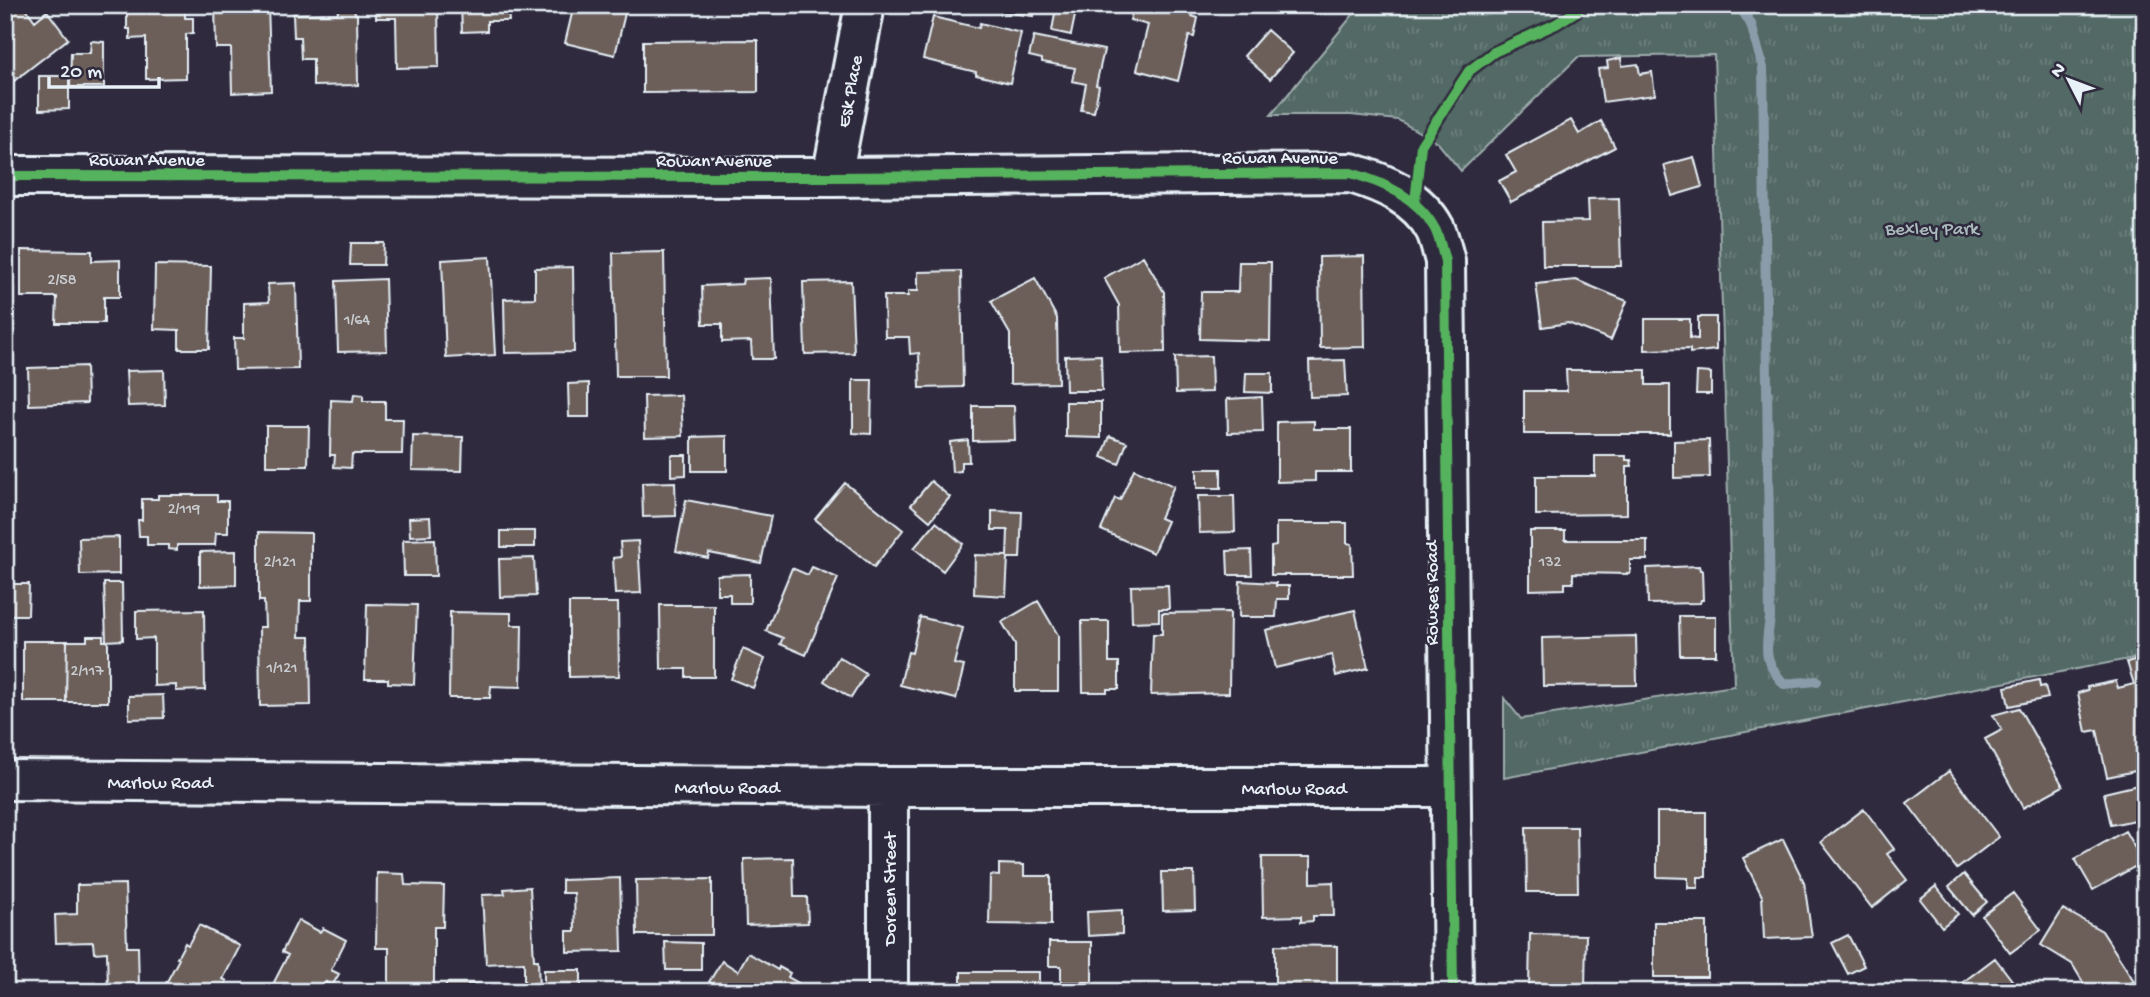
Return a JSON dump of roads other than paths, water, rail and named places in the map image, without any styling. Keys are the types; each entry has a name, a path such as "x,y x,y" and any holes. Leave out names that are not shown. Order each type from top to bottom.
{"street":[{"name":"Esk Place","path":"832,177 865,5"},
{"name":"Rowan Avenue","path":"5,176 832,177 1351,173 1381,182 1415,202"},
{"name":"Rowses Road","path":"1415,202 1436,230 1445,261 1453,992"},
{"name":"Marlow Road","path":"5,780 888,787 1449,787"},
{"name":"Doreen Street","path":"888,787 888,992"}],"waterway":[{"path":"1739,5 1751,24 1763,68 1770,618 1767,653 1772,668 1784,684 1817,681"}],"park label":[{"name":"Bexley Park","path":"1932,227"}]}
